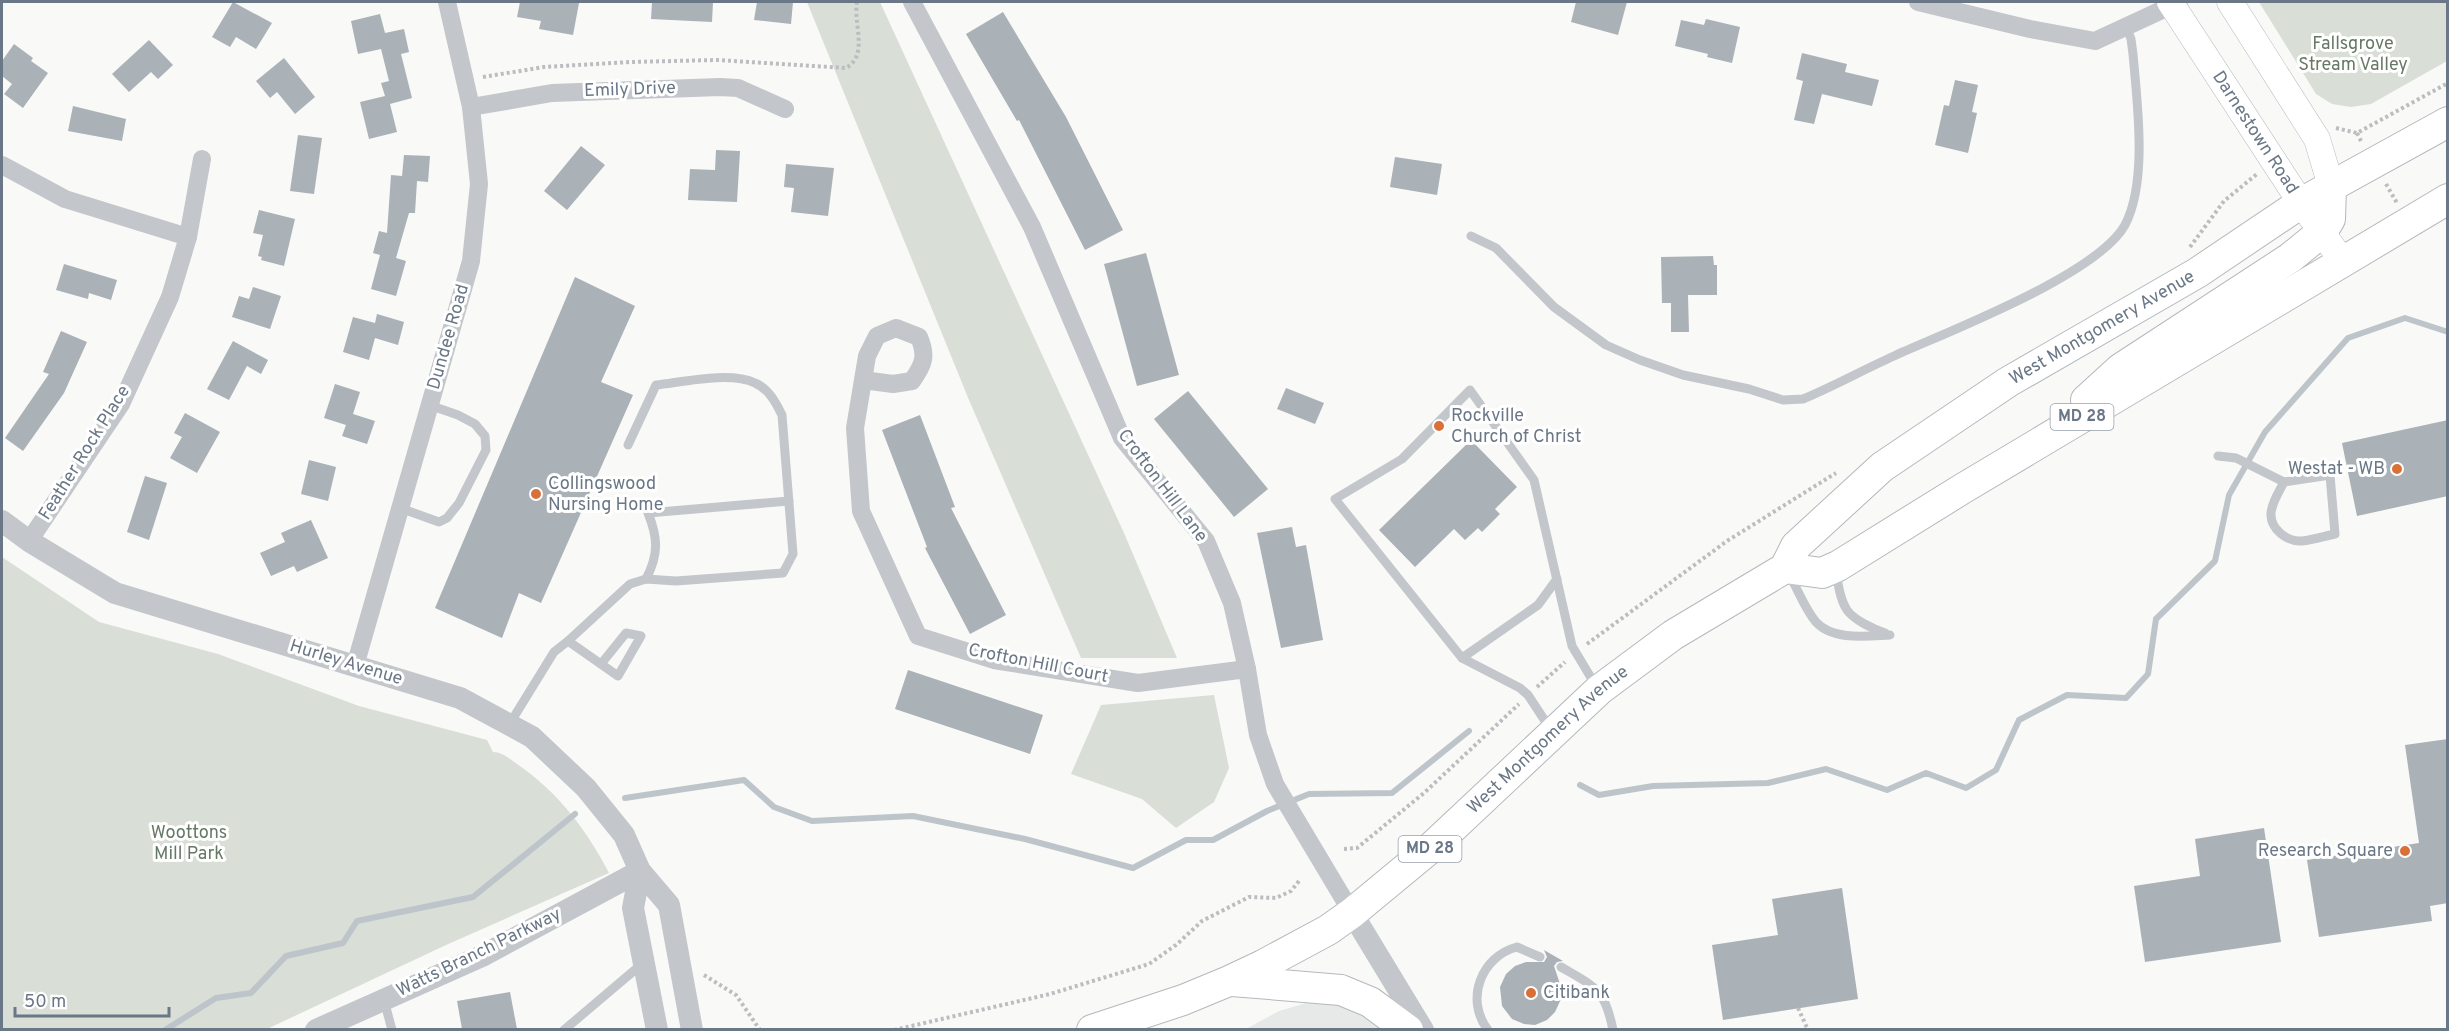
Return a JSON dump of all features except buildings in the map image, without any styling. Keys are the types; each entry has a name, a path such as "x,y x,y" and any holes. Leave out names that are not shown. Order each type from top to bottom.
{"main road":[{"path":"2042,441 2120,369 2290,258 2322,232 2330,219 2331,186 2317,139 2230,2"},
{"name":"Darnestown Road","path":"2174,3 2301,203 2343,262"},
{"name":"West Montgomery Avenue","path":"1092,1029 1183,1000 1263,966 1319,935 1352,913 1433,846 1599,690 1673,635 1785,568 1796,546 1882,467 2008,382 2197,273 2301,203 2448,122"},
{"name":"MD 28","path":"1785,568 1822,573 1838,566 2042,441 2448,199"},
{"path":"1229,981 1341,990 1370,1002 1408,1029"}],"street":[{"name":"Dundee Road","path":"355,666 471,261 479,184 471,107 447,2"},
{"name":"Crofton Hill Lane","path":"912,2 1032,227 1122,438 1206,541 1232,603 1247,669 1258,735 1275,784 1300,822 1352,913"},
{"path":"1918,2 2030,29 2095,40 2174,3"},
{"name":"Emily Drive","path":"471,107 552,93 720,87 738,88 785,109"},
{"name":"Feather Rock Place","path":"29,541 120,404 170,297 188,237 202,159"},
{"path":"2,165 65,199 188,237"},
{"name":"Crofton Hill Court","path":"863,380 855,428 861,511 918,636 994,660 1138,683 1247,669"},
{"name":"Hurley Avenue","path":"2,521 29,541 115,593 460,698 532,737 586,788 624,835 640,871 669,905 692,1029"},
{"path":"640,871 633,908 657,1029"},
{"name":"Watts Branch Parkway","path":"316,1029 482,956 640,871"},
{"path":"1352,913 1423,1029"}],"lane":[{"path":"1471,236 1496,248 1554,307 1606,345 1683,375 1749,389 1783,400 1803,399 2036,290 2088,262 2115,238 2125,225 2131,209 2138,174 2133,54 2126,26"},
{"path":"509,725 554,652 630,584 646,579 676,581 783,573 793,554 782,415 773,398 756,383 729,377 656,385 628,445"},
{"path":"1553,733 1528,695 1520,688 1462,658 1335,499 1402,459 1470,390 1534,480 1575,653 1599,690"},
{"path":"400,508 439,522 447,518 459,504 486,450 485,436 475,424 458,415 429,405"},
{"path":"2218,456 2236,458 2284,483 2330,475 2335,534 2300,541 2284,536 2276,528 2270,515 2273,503 2284,483"},
{"path":"646,579 654,564 656,548 656,532 648,513 789,501"},
{"path":"1785,568 1817,623 1833,632 1858,637 1890,635 1871,628 1847,610 1836,579 1838,566"},
{"path":"1462,658 1538,605 1557,579"},
{"path":"568,640 601,664 618,676 641,636 626,633 601,664"},
{"path":"1488,1029 1479,1011 1478,993 1485,968 1497,955 1517,947 1540,957"},
{"path":"564,1029 643,963"},
{"path":"1561,967 1592,984 1604,997 1613,1029"},
{"path":"384,999 392,1029"}],"path":[{"path":"465,80 544,67 630,62 717,60 846,68 855,63 858,54 857,2"},
{"path":"2336,128 2357,133 2448,83"},
{"path":"2384,181 2399,206"},
{"path":"1344,849 1357,848 1361,845"},
{"path":"894,1029 1050,994 1149,964 1176,945 1202,921 1249,897 1276,898 1284,895 1291,891 1299,881"},
{"path":"697,968 710,980 736,995 760,1029"},
{"path":"1798,1008 1808,1029"}],"shaded area":[{"path":"1313,1001 1332,1001 1352,1008 1384,1030 1244,1030 1279,1011"}],"green space":[{"path":"807,2 880,2 1124,533 1177,658 1081,658 969,400"},
{"name":"Fallsgrove Stream Valley","path":"2259,2 2447,2 2447,61 2371,104 2351,107 2332,104 2316,94"},
{"name":"Woottons Mill Park","path":"2,557 99,622 218,654 359,706 487,740 493,752 503,754 512,760 558,799 581,827 609,873 446,945 267,1029 2,1029"},
{"path":"1214,695 1229,768 1214,802 1176,828 1142,799 1071,774 1101,705"}],"waterway":[{"path":"1580,785 1599,795 1653,786 1768,783 1826,769 1887,790 1926,773 1966,788 1996,770 2019,720 2067,695 2126,698 2148,674 2156,619 2215,561 2229,495 2265,432 2348,338 2405,318 2448,332"},
{"path":"625,798 744,780 774,807 812,821 913,816 1025,839 1133,868 1186,840 1213,840 1267,811 1309,794 1392,793 1469,731"},
{"path":"165,1030 216,998 251,993 286,956 343,943 357,921 473,897 575,814"}],"place":[{"name":"Rockville Church of Christ","path":"1439,426"},
{"name":"Westat - WB","path":"2397,469"},
{"name":"Collingswood Nursing Home","path":"536,494"},
{"name":"Research Square","path":"2405,851"},
{"name":"Citibank","path":"1531,993"}]}
